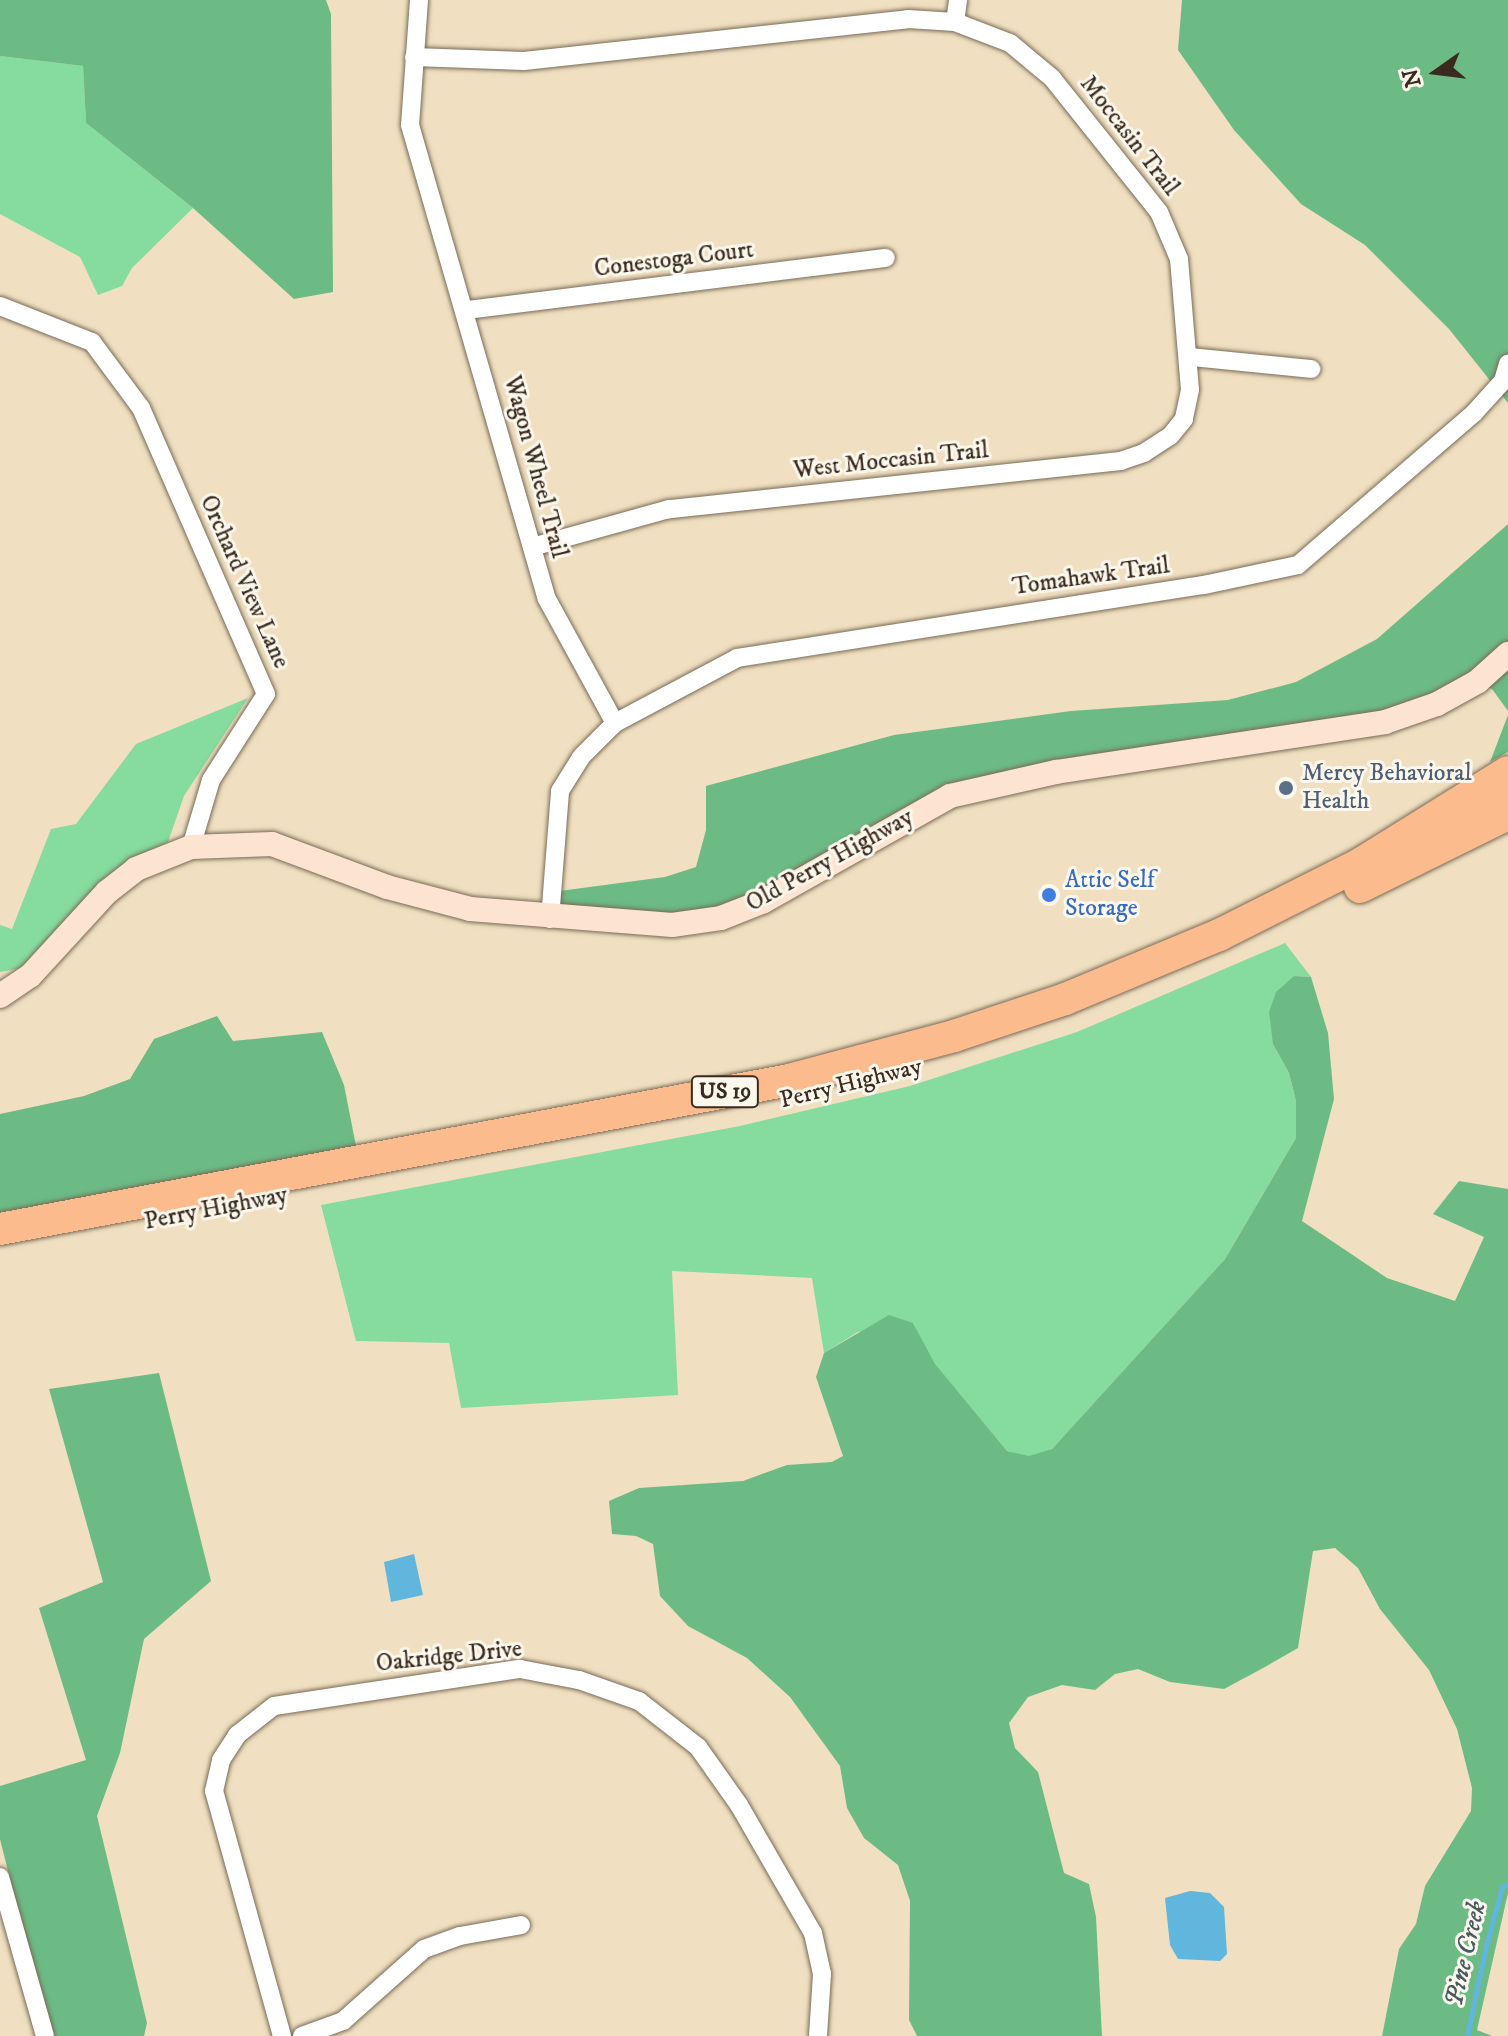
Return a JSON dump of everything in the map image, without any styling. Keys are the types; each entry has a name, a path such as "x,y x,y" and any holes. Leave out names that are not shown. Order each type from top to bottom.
{"highway":[{"name":"Perry Highway","path":"0,1229 789,1080 954,1036 1065,999 1219,935 1362,863 1508,772"},
{"path":"1372,880 1508,814"},
{"name":"Perry Highway","path":"0,1250 737,1111 906,1071 1124,998 1228,953 1372,880"}],"main road":[{"name":"Perry Highway","path":"1372,880 1508,792"}],"street":[{"name":"Wagon Wheel Trail","path":"419,0 410,125 467,310 532,547 556,622 615,723"},
{"path":"955,22 958,0"},
{"name":"Moccasin Trail","path":"414,57 524,61 908,19 955,22 984,29 1034,60 1159,212 1179,259 1191,357"},
{"name":"Conestoga Court","path":"467,310 886,258"},
{"name":"Orchard View Lane","path":"0,306 92,342 141,408 266,694 211,780 191,847"},
{"path":"1191,357 1311,369"},
{"name":"West Moccasin Trail","path":"532,547 669,509 1121,461 1170,436 1184,419 1191,357"},
{"name":"Tomahawk Trail","path":"615,723 737,658 1204,585 1298,565 1474,413 1503,381 1508,364"},
{"name":"Old Perry Highway","path":"0,996 30,976 126,877 191,847 272,844 387,887 470,909 550,919 672,925 721,918 764,901 950,796 1056,772 1385,722 1450,696 1508,654"},
{"path":"550,919 560,791 581,757 615,723"},
{"name":"Oakridge Drive","path":"282,2036 214,1791 221,1760 237,1735 274,1706 520,1669 579,1680 639,1701 698,1747 739,1805 813,1933 822,1974 818,2036"},
{"path":"0,1877 45,2036"},
{"path":"302,2036 343,2021 424,1949 460,1936 521,1925"}],"green space":[{"path":"0,0 326,0 331,14 333,292 294,299 193,208 86,123 83,66 0,56"},
{"path":"1182,0 1508,0 1508,403 1449,329 1365,245 1301,204 1234,130 1178,50"},
{"path":"0,56 83,66 86,123 193,208 132,268 122,286 98,295 80,257 0,214"},
{"path":"1508,524 1508,711 1492,689 1477,682 1437,704 950,796 721,918 550,919 552,892 665,877 696,867 706,830 706,786 894,735 1071,711 1228,700 1296,682 1377,639"},
{"path":"248,698 184,796 168,842 118,868 22,968 0,972 0,925 12,929 51,829 76,824 136,744"},
{"path":"1508,715 1508,752 1490,762"},
{"path":"1285,943 1311,977 1294,976 1273,1044 1289,1073 1296,1101 1296,1138 1225,1259 1052,1449 1029,1457 1007,1451 934,1364 913,1323 858,1332 824,1353 812,1278 672,1271 678,1395 461,1408 449,1343 356,1341 321,1205 740,1126 910,1086 1077,1032"},
{"path":"1294,976 1311,977 1328,1033 1334,1099 1302,1221 1387,1278 1455,1301 1484,1237 1433,1214 1459,1181 1508,1189 1508,1893 1477,2030 1492,2036 1382,2036 1399,1949 1416,1924 1425,1886 1471,1811 1472,1788 1457,1729 1429,1670 1380,1609 1358,1568 1335,1548 1313,1551 1298,1648 1265,1667 1224,1689 1170,1682 1138,1669 1115,1674 1095,1690 1062,1685 1028,1697 1009,1723 1015,1748 1038,1772 1064,1873 1089,1884 1096,1917 1102,2036 917,2036 909,2020 910,1901 898,1865 864,1838 847,1808 840,1766 790,1697 747,1658 688,1626 660,1596 653,1544 636,1536 612,1534 609,1501 639,1488 743,1481 787,1465 832,1462 843,1456 816,1377 824,1353 889,1315 913,1323 935,1364 1007,1451 1029,1456 1052,1449 1225,1259 1296,1138 1296,1101 1289,1073 1273,1044 1269,1012 1276,992"},
{"path":"217,1016 233,1041 322,1032 344,1085 357,1151 0,1218 0,1114 84,1096 130,1079 154,1039"},
{"path":"159,1373 211,1581 144,1639 120,1753 97,1816 147,2023 144,2036 49,2036 0,1839 0,1786 86,1760 39,1608 103,1582 49,1389"}],"water":[{"path":"414,1554 423,1595 391,1602 384,1562"},
{"path":"1190,1891 1210,1893 1224,1907 1227,1954 1220,1961 1178,1959 1170,1945 1165,1898"}],"waterway":[{"name":"Pine Creek","path":"1467,2036 1486,1946 1502,1887 1508,1884"}],"place":[{"name":"Mercy Behavioral Health","path":"1286,788"},
{"name":"Attic Self Storage","path":"1049,895"}]}
